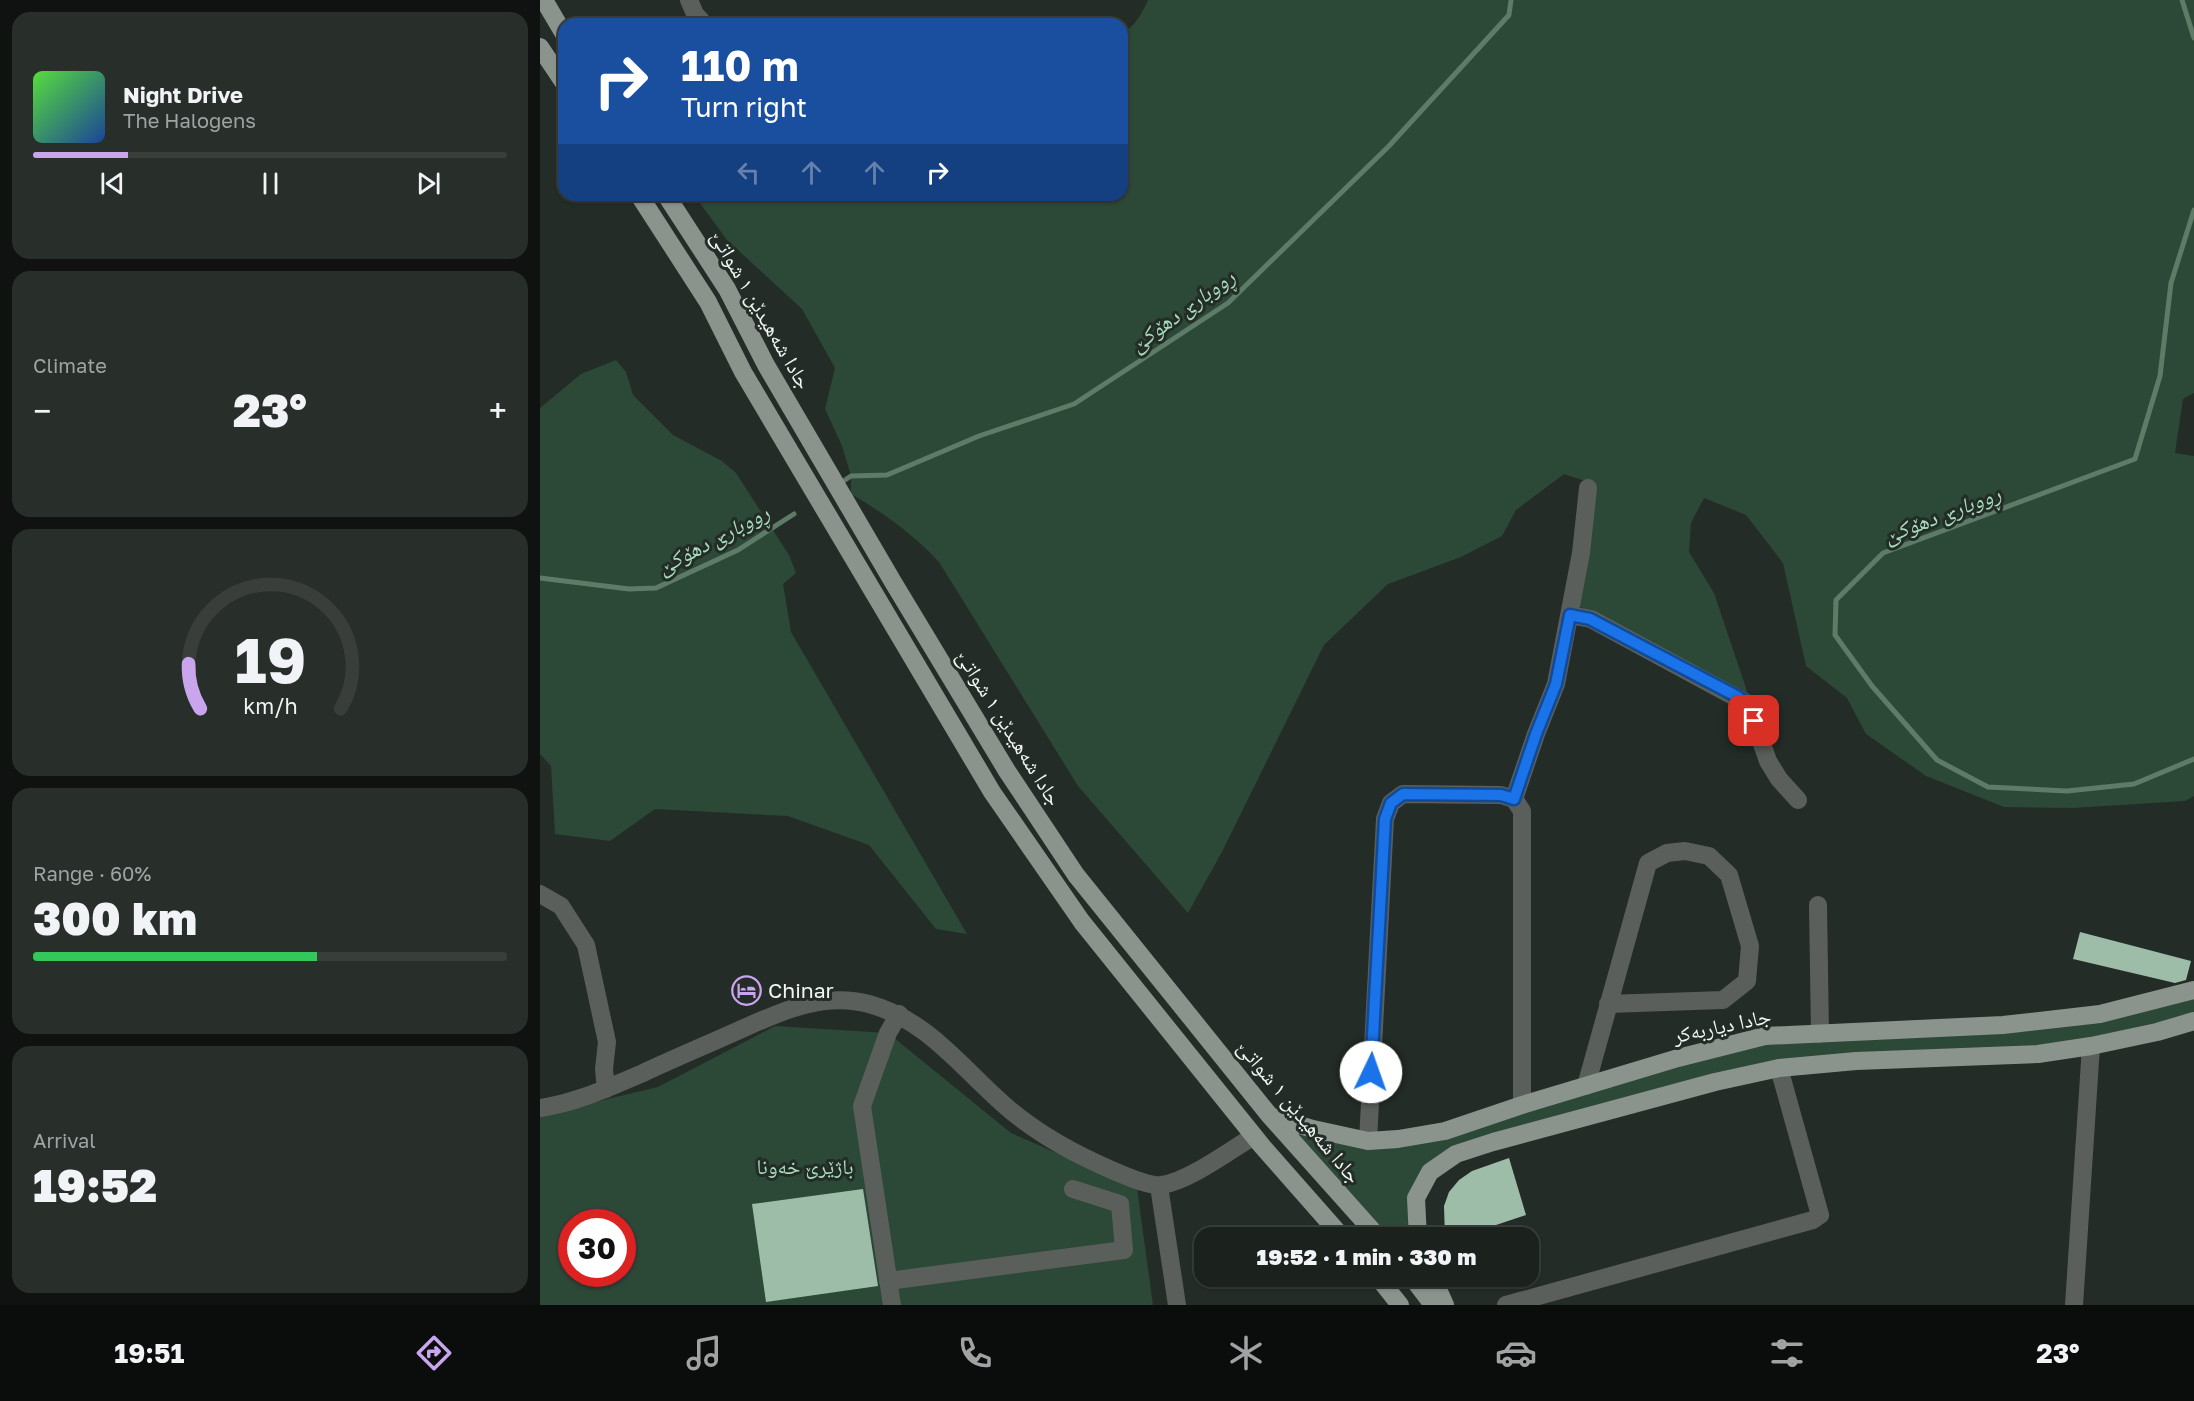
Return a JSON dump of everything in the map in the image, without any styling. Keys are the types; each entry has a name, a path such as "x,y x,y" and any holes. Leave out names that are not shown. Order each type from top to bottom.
{"main road":[{"path":"544,0 558,24"},
{"path":"540,47 558,74"},
{"name":"جادا شەهیدێن ١ شواتێ","path":"643,201 708,302 743,372 980,772 1017,829 1082,922 1254,1136 1333,1227"},
{"name":"جادا شەهیدێن ١ شواتێ","path":"670,201 727,289 766,365 893,582 1007,771 1076,876 1270,1116 1369,1227"},
{"name":"جادا دیاربه‌كر","path":"1270,1116 1313,1129 1368,1141 1398,1139 1444,1131 1590,1084 1765,1036 2003,1025 2100,1014 2194,990"},
{"path":"1417,1227 1416,1198 1430,1172 1456,1154 1715,1082 1779,1068 1856,1061 2038,1054 2091,1046 2157,1032 2194,1021"},
{"path":"1590,1084 1603,1112"},
{"path":"1386,1287 1400,1305"},
{"path":"1419,1287 1433,1305"},
{"path":"1437,1287 1445,1305"}],"street":[{"path":"689,0 699,18"},
{"path":"1514,799 1556,684 1581,553 1588,488"},
{"path":"1570,615 1590,619 1748,704 1768,761 1779,779 1798,800"},
{"path":"1368,1141 1385,819 1391,803 1403,794 1501,795 1514,799 1522,811 1522,1105"},
{"path":"1590,1084 1608,1004 1648,863 1667,853 1684,851 1709,856 1729,875 1750,946 1747,981 1723,1000 1608,1004"},
{"path":"540,894 561,906 586,945 607,1042 604,1069 606,1089"},
{"path":"1818,905 1820,1034"},
{"path":"540,1108 554,1106 606,1089 806,1003 841,999 868,1004 899,1014 931,1036 1004,1105 1038,1131 1080,1156 1130,1178 1159,1186 1179,1181 1254,1136"},
{"path":"892,1305 862,1106 888,1033 899,1014"},
{"path":"2074,1305 2091,1046"},
{"path":"1506,1305 1813,1220 1820,1215 1779,1068"},
{"path":"1159,1186 1177,1305"},
{"path":"888,1281 1124,1250 1120,1204 1073,1189"}],"green space":[{"path":"1148,0 2194,0 2194,393 2183,399 2175,453 2194,456 2194,796 2185,801 2073,808 2004,807 1926,776 1866,734 1847,698 1806,666 1783,563 1746,515 1704,498 1691,523 1689,552 1714,593 1748,694 1578,606 1588,482 1564,474 1516,510 1502,536 1461,557 1388,584 1324,645 1222,852 1188,913 1078,786 939,562 898,525 851,494 851,476 842,446 825,409 835,368 802,309 727,240 698,201 1128,201 1128,30 1141,15"},
{"path":"616,360 626,372 633,395 673,435 722,461 736,473 789,555 796,573 783,584 791,632 967,934 936,929 869,845 788,816 655,809 610,841 555,834 551,766 540,754 540,408 581,374"},
{"path":"2194,990 2194,1021 2091,1046 1856,1061 1603,1112 1430,1172 1420,1227 1370,1227 1270,1116 1398,1139 1765,1036 2003,1025"},
{"name":"باژێرێ خه‌ونا","path":"775,1026 888,1033 1011,1133 1137,1188 1153,1305 540,1305 540,1115 658,1087"}],"building":[{"path":"2080,932 2191,961 2186,980 2175,983 2073,959"},
{"path":"1509,1158 1526,1215 1490,1227 1445,1227 1444,1206 1449,1192 1459,1180 1472,1171"},
{"path":"863,1189 878,1286 766,1302 752,1204"}],"waterway":[{"name":"ڕووبارێ دهۆكێ","path":"845,480 851,476 887,475 979,436 1074,404 1228,303 1388,147 1509,15 1511,0"},
{"name":"ڕووبارێ دهۆكێ","path":"2182,0 2194,38"},
{"name":"ڕووبارێ دهۆكێ","path":"2194,210 2171,283 2160,376 2135,459 1883,553 1836,600 1835,635 1872,686 1937,760 1988,787 2067,791 2134,784 2194,759"},
{"name":"ڕووبارێ دهۆكێ","path":"540,578 629,589 656,588 738,550 794,514"}],"place":[{"name":"Chinar","path":"747,991"}],"route":[{"path":"1371,1072 1385,819 1391,803 1403,794 1501,795 1514,799 1556,684 1570,615 1590,619 1738,697 1748,704 1754,721"}]}
